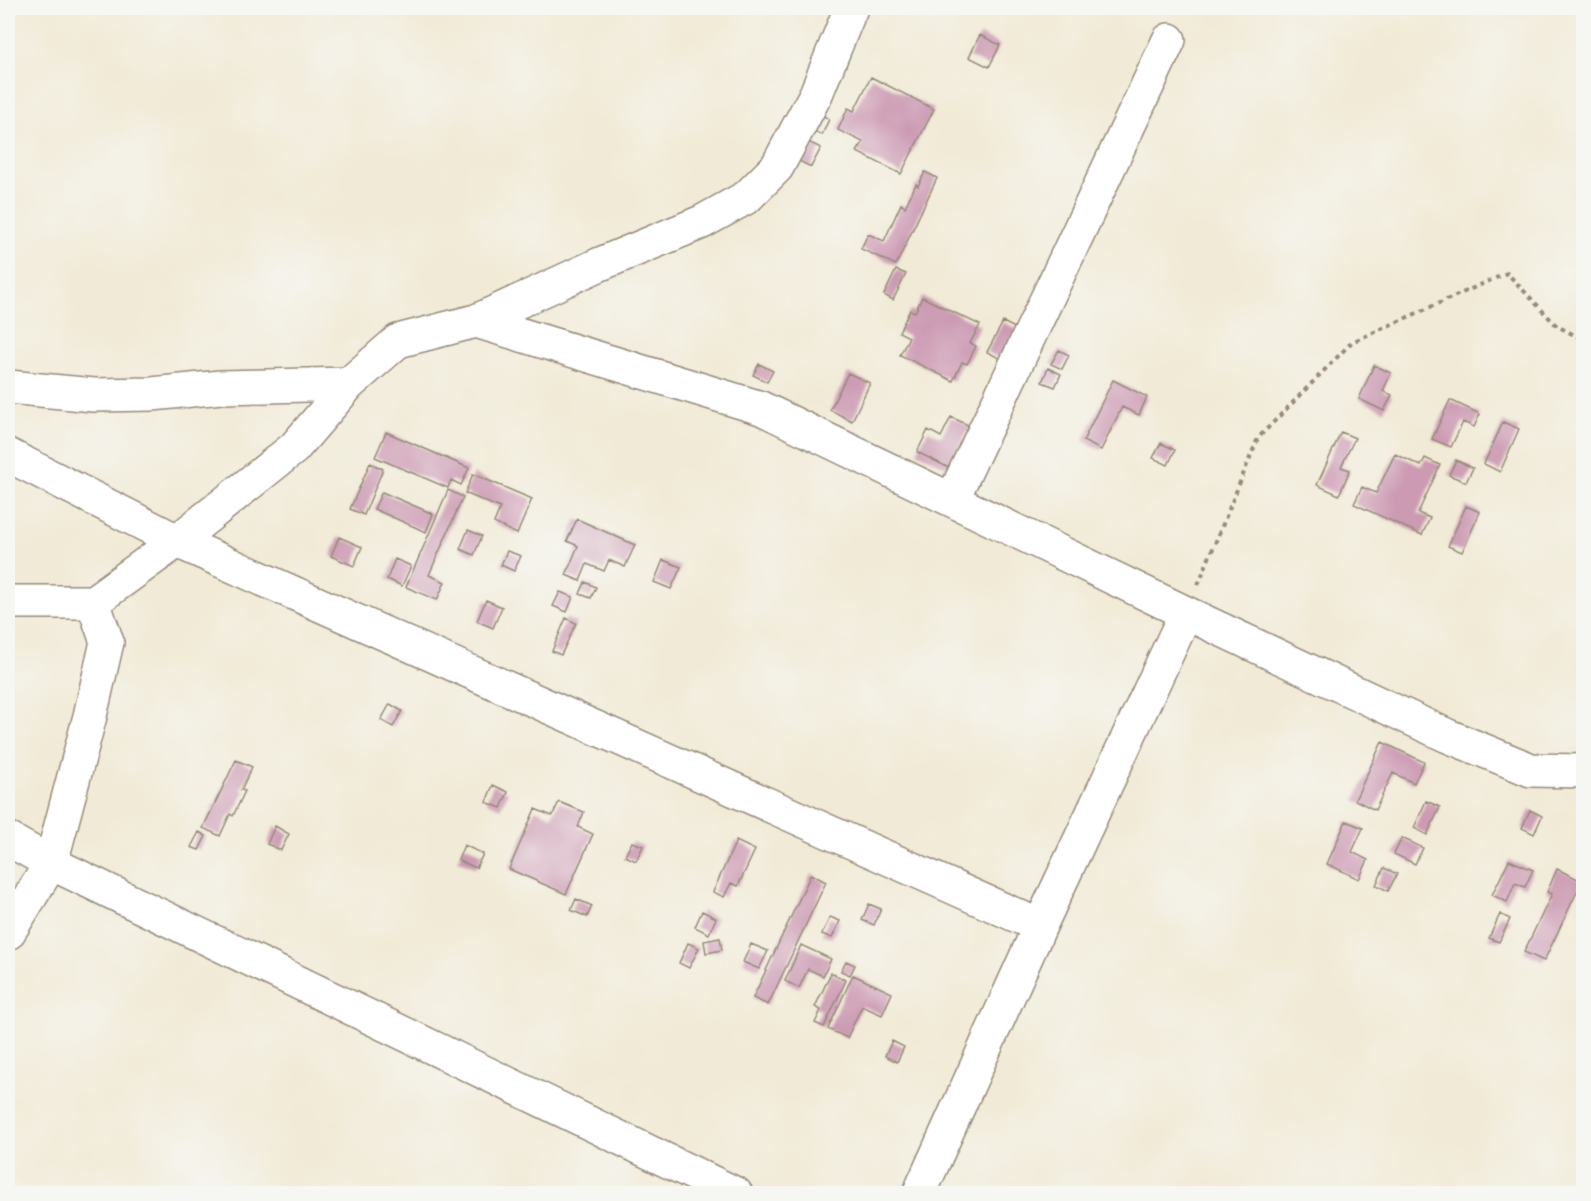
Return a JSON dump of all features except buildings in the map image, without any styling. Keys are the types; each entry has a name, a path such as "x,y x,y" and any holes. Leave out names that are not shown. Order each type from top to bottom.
{"street":[{"path":"8,602 93,602 177,541 294,448 349,384 398,340 476,321 598,265 702,222 747,197 777,167 816,94 851,8"},
{"path":"952,500 1169,40"},
{"path":"476,321 761,408 1186,613 1448,736 1531,770 1584,771"},
{"path":"8,387 94,395 152,394 221,387 349,384"},
{"path":"8,455 177,541 1040,926"},
{"path":"8,933 51,863 90,716 107,642 93,602"},
{"path":"919,1194 1040,926 1186,613"},
{"path":"8,839 51,863 736,1194"}],"path":[{"path":"1186,613 1258,438 1352,342 1507,273 1557,326 1584,340"}]}
